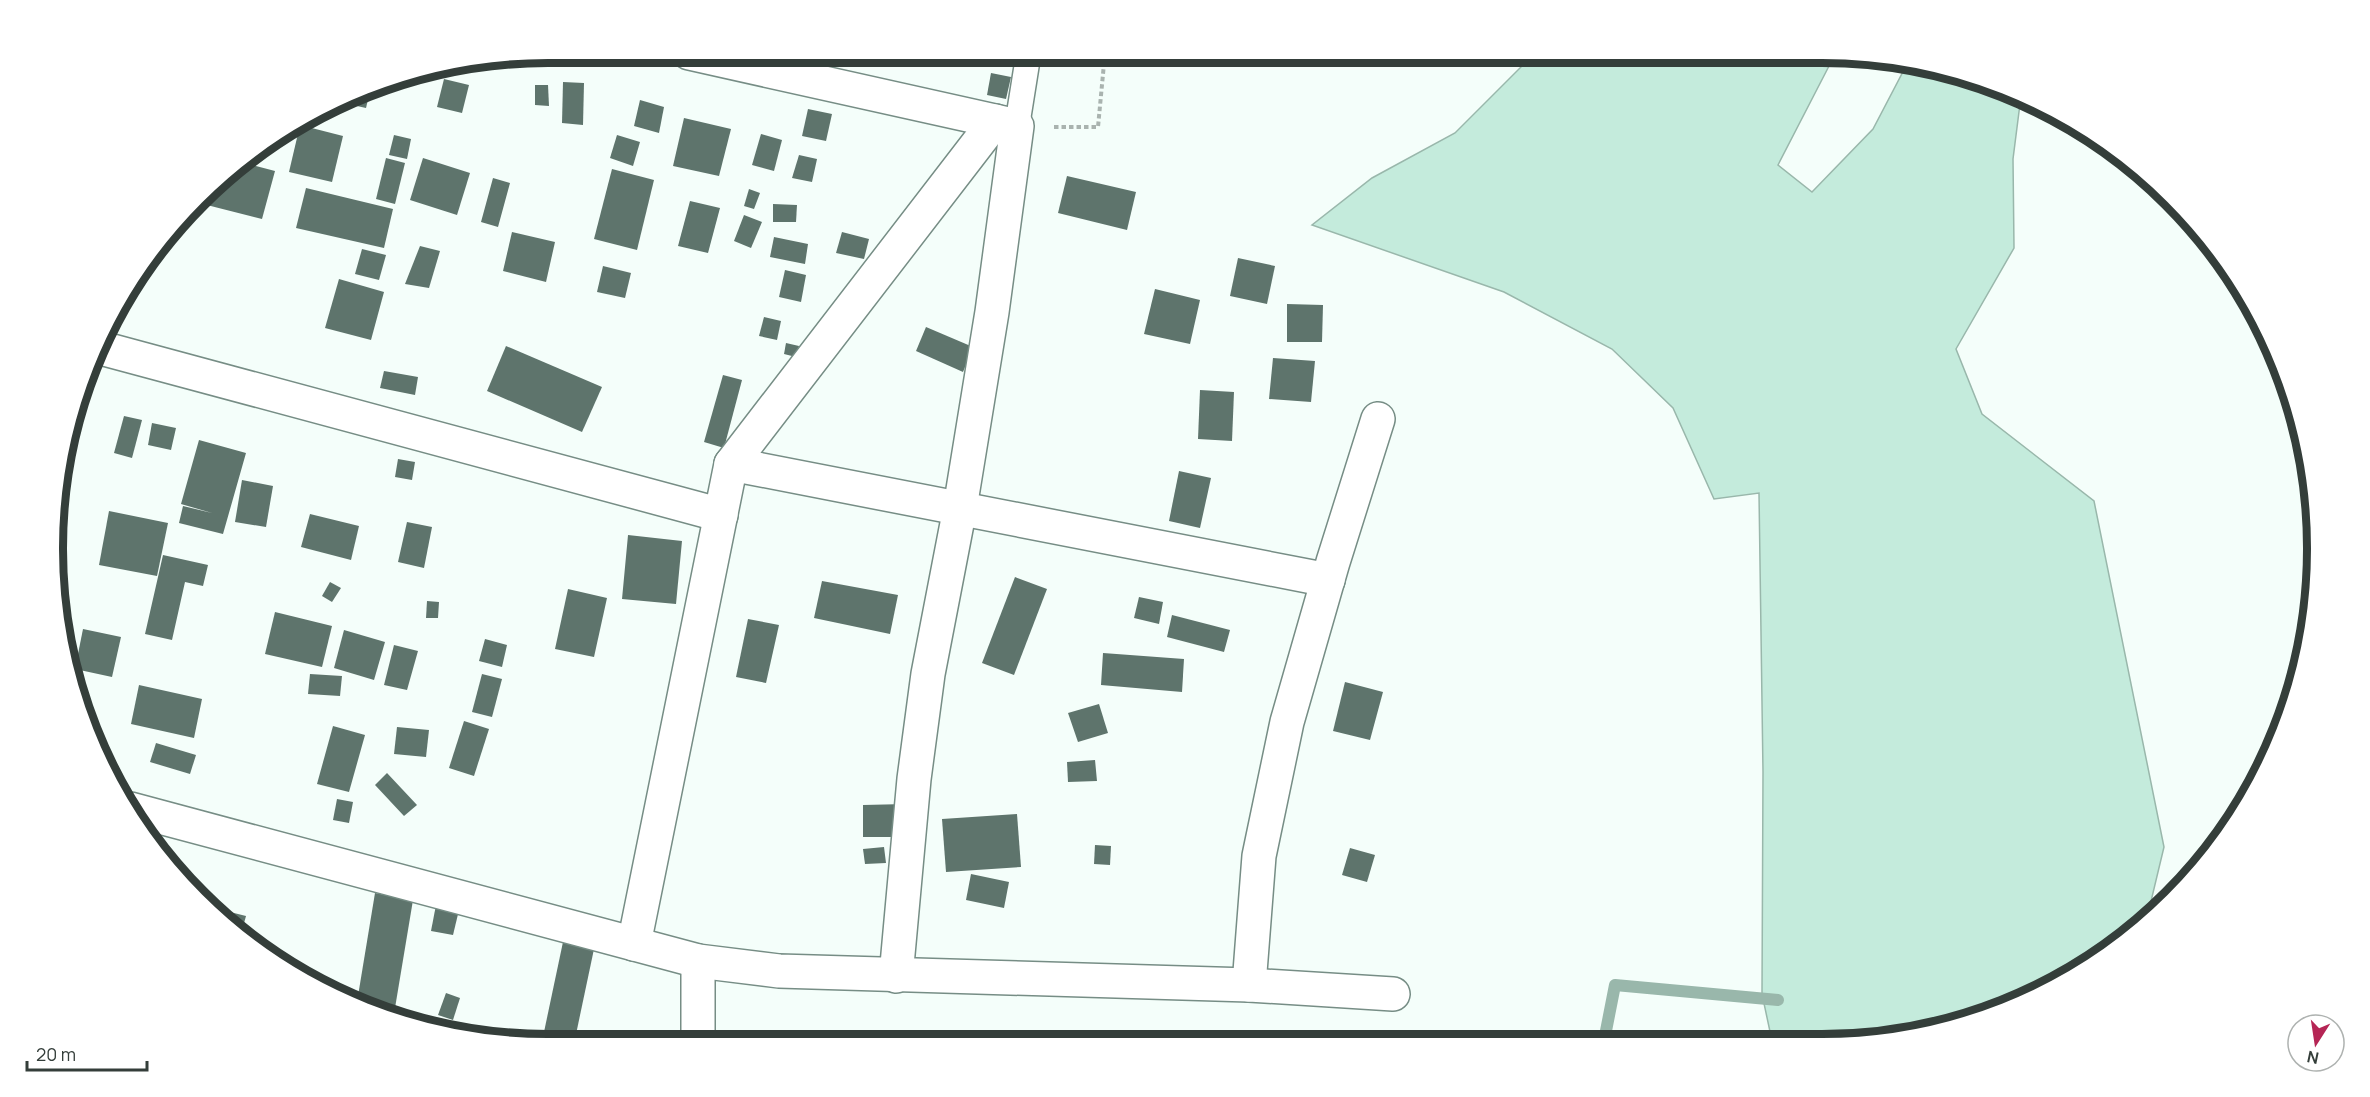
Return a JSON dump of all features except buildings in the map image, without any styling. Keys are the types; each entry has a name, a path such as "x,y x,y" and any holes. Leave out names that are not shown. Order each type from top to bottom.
{"street":[{"path":"737,63 1006,124"},
{"path":"634,944 731,464 1006,124"},
{"path":"896,976 914,779 928,674 960,508 992,312 1006,124"},
{"path":"106,349 721,515"},
{"path":"1250,985 1259,856 1287,722 1378,419"},
{"path":"731,464 1328,580"},
{"path":"141,812 698,961 779,971 1250,985 1392,994"},
{"path":"698,961 698,1034"}],"lane":[{"path":"1006,124 1026,63"}],"path":[{"path":"1006,124 1098,127 1104,63"}],"shaded area":[{"path":"1525,63 1826,63 1829,66 1778,165 1812,192 1873,129 1904,70 1978,89 2020,106 2013,159 2014,248 1956,349 1982,414 2094,501 2164,847 2150,907 2142,914 2117,934 2064,969 2036,984 1978,1008 1916,1025 1885,1030 1853,1033 1771,1034 1762,994 1763,772 1759,493 1714,499 1673,408 1612,349 1504,292 1312,225 1372,178 1455,133"}],"waterway":[{"path":"1605,1034 1615,985 1778,1000"}]}
